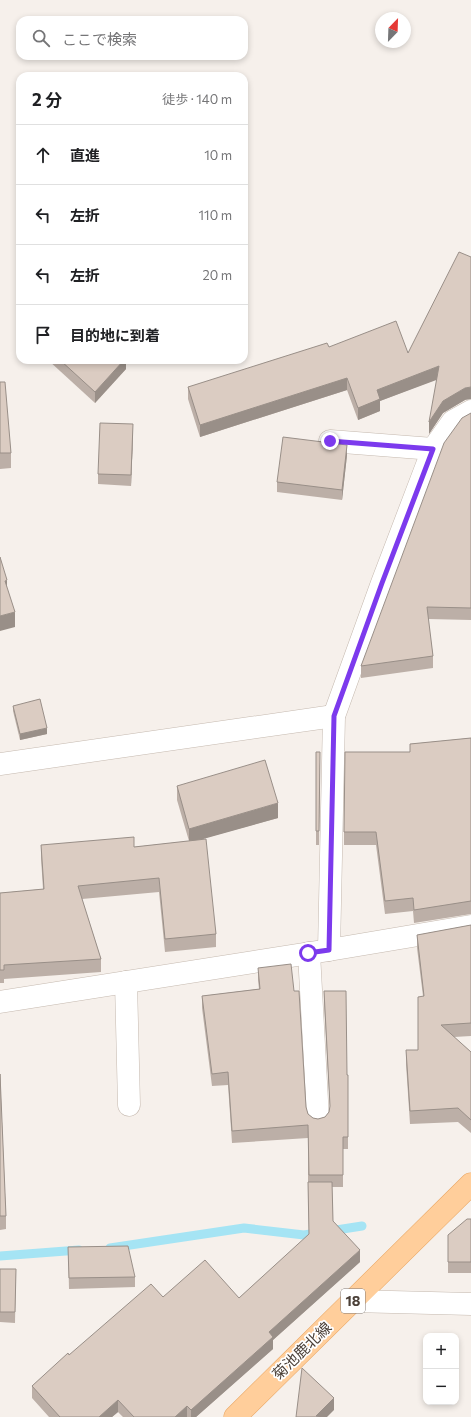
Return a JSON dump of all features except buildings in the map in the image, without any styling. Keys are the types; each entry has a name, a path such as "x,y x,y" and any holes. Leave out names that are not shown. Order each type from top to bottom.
{"main road":[{"name":"菊池鹿北線","path":"235,1417 471,1184"}],"street":[{"path":"318,1119 319,952 334,716 382,583 433,449 453,421 471,411"},
{"path":"330,441 433,449"},
{"path":"0,764 334,716"},
{"path":"0,1002 319,952 471,926"},
{"path":"126,982 129,1105"},
{"path":"352,1301 471,1304"}],"waterway":[{"path":"110,1248 244,1228 304,1235 362,1226"},
{"path":"0,1256 79,1250"}],"route":[{"path":"308,953 329,950 334,716 382,583 433,449 330,441"}]}
